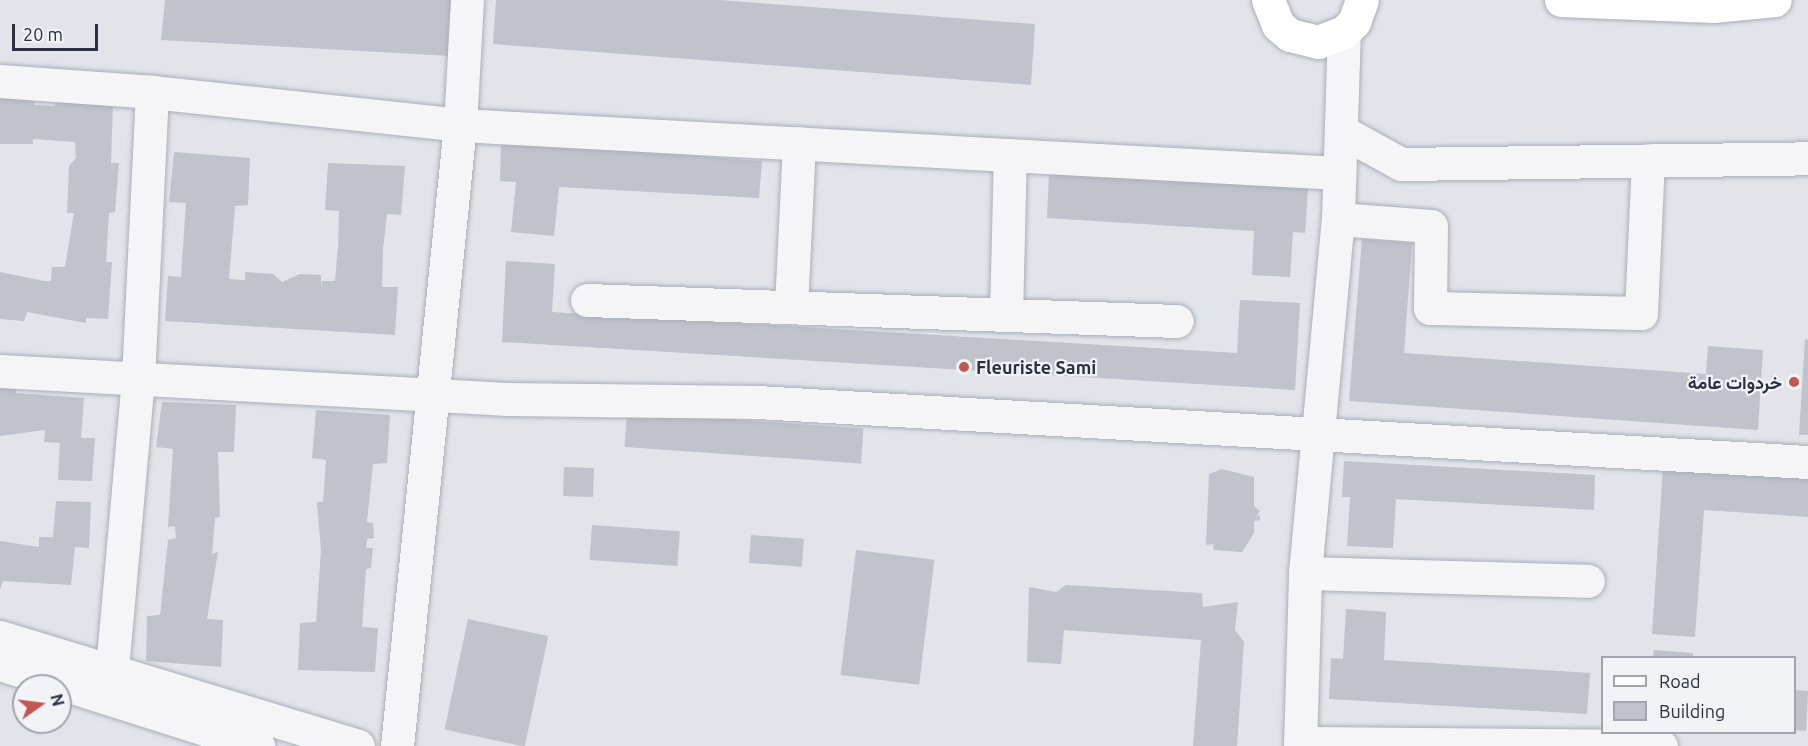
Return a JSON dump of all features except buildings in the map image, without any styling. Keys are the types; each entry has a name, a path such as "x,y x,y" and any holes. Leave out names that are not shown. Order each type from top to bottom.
{"main road":[{"path":"1268,0 1278,25 1303,40 1325,41 1344,32 1354,22 1362,0"},
{"path":"1561,0 1713,6 1775,0"}],"street":[{"path":"397,746 460,124 467,0"},
{"path":"1344,32 1338,219 1305,573 1300,745 1661,746"},
{"path":"1303,40 1342,94"},
{"path":"0,81 152,92 460,124 1339,173"},
{"path":"112,671 138,378 152,92"},
{"path":"1341,131 1401,164 1808,158"},
{"path":"791,307 799,143"},
{"path":"1006,315 1010,155"},
{"path":"1338,219 1431,226 1430,308 1641,314 1648,160"},
{"path":"587,300 1177,321"},
{"path":"0,371 432,395 757,402 1808,462"},
{"path":"1305,573 1588,581"},
{"path":"0,637 112,671 179,719 357,746"},
{"path":"0,664 179,719 258,746"}],"place":[{"name":"Fleuriste Sami","path":"964,367"},
{"name":"خردوات عامة","path":"1794,382"}]}
